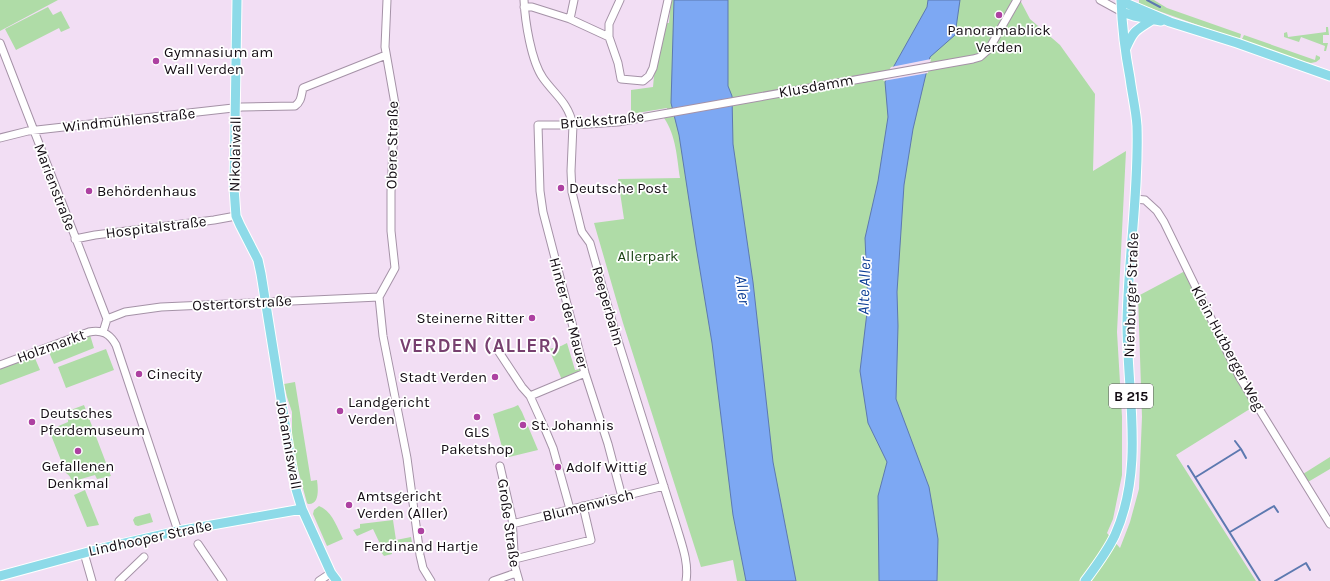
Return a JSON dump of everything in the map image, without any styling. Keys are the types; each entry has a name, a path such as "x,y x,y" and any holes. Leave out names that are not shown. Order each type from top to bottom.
{"main road":[{"name":"Nikolaiwall","path":"237,0 234,188 236,216 258,260 266,302"},
{"name":"Nienburger Straße","path":"1086,581 1106,552 1114,536 1127,497 1131,476 1133,416 1127,350 1127,323 1135,199 1137,124 1125,50 1120,0"},
{"path":"1120,0 1170,22 1236,43 1330,76"},
{"path":"1122,12 1152,20 1170,22"},
{"path":"1125,50 1132,35 1138,28 1152,20"},
{"name":"Johanniswall","path":"266,302 295,486 302,509 331,573 337,581"},
{"name":"Lindhooper Straße","path":"0,576 84,553 178,531 302,509"}],"street":[{"name":"Obere Straße","path":"379,297 395,268 391,231 391,192 395,104 386,55 385,36 387,0"},
{"path":"570,19 574,0"},
{"path":"620,0 609,24 609,37 618,63 621,78 629,80 643,80 649,76 656,55 668,0"},
{"name":"Klusdamm","path":"667,112 980,57 989,49 1017,0"},
{"path":"1100,0 1122,12"},
{"path":"524,4 570,19 609,37"},
{"path":"524,4 535,62 543,78 561,99 569,112 573,125"},
{"name":"Marienstraße","path":"0,43 107,319"},
{"name":"Windmühlenstraße","path":"0,138 33,130 235,107 295,106 301,99 304,88 386,55"},
{"name":"Brückstraße","path":"538,125 573,125 618,122 667,112"},
{"name":"Hinter der Mauer","path":"538,125 539,186 542,206 585,374 608,444 622,497"},
{"name":"Reeperbahn","path":"573,125 571,181 578,218 582,232 590,243 614,328 686,559 686,581"},
{"name":"Klein Hutberger Weg","path":"1135,199 1145,200 1157,211 1164,222 1240,378 1330,524"},
{"name":"Hospitalstraße","path":"75,239 236,216"},
{"path":"379,297 384,346 396,399 411,483 420,555 423,568 431,581"},
{"name":"Ostertorstraße","path":"107,319 115,315 143,309 379,297"},
{"path":"107,319 103,332 112,337 116,345 178,531"},
{"name":"Holzmarkt","path":"0,365 89,332 96,330 103,332"},
{"path":"497,349 522,388 530,396 552,448 570,509"},
{"path":"530,396 585,374"},
{"name":"Große Straße","path":"500,466 508,498 512,524 516,573 519,581"},
{"name":"Blumenwisch","path":"512,524 664,486"},
{"path":"515,559 591,540 583,506"},
{"path":"198,544 223,581"},
{"path":"84,553 92,581"},
{"path":"119,581 144,557"},
{"path":"319,581 331,573"},
{"path":"493,581 516,573"}],"green space":[{"path":"0,0 58,0 0,31"},
{"name":"Allerpark","path":"671,0 1020,0 1030,19 1060,45 1095,94 1093,171 1126,151 1117,332 1122,417 1122,475 1113,519 1107,533 1120,548 1130,522 1139,489 1142,417 1138,296 1185,271 1209,322 1253,407 1176,455 1256,581 737,581 733,560 701,567 623,323 594,223 624,219 618,179 680,178 674,139 664,118 669,117 667,108 631,114 631,90 653,87 654,76 667,23 669,23"},
{"path":"1139,0 1154,0 1167,8 1241,34 1240,39 1139,4"},
{"path":"48,7 53,15 61,11 70,28 61,32 59,28 16,50 5,29"},
{"path":"1326,27 1328,27 1329,35 1323,35 1323,43 1328,43 1326,51 1324,51 1325,46 1301,37 1299,42 1284,37 1284,33 1287,32 1288,37 1326,32"},
{"path":"1244,35 1315,60 1316,55 1320,57 1320,59 1311,63 1300,61 1241,41"},
{"path":"90,335 94,348 54,364 48,350"},
{"path":"567,343 575,370 580,369 582,373 562,380 549,349"},
{"path":"106,349 114,370 66,388 58,367"},
{"path":"34,356 40,370 0,385 0,369"},
{"path":"295,382 311,481 317,480 318,487 315,502 312,504 307,503 297,466 292,438 292,412 284,384"},
{"path":"84,405 111,476 97,479 95,475 81,479 82,484 74,490 71,487 71,479 66,473 49,430 68,422 68,411"},
{"path":"518,405 538,450 505,458 493,414"},
{"path":"1330,457 1330,469 1308,482 1303,474"},
{"path":"85,490 99,525 87,527 74,495"},
{"path":"319,506 324,508 331,515 343,539 327,546 313,514 314,510"},
{"path":"150,513 153,522 138,526 135,525 133,520 135,517"},
{"path":"393,520 396,540 411,537 412,542 404,542 403,545 391,549 392,554 384,556 381,552 383,550 373,529 357,536 353,530 360,528 360,524"}],"water":[{"name":"Aller","path":"674,0 728,0 728,86 732,96 733,144 753,282 773,462 796,581 746,581 733,515 712,343 679,135 671,103"},
{"path":"928,0 960,0 955,35 930,57 913,129 904,185 897,292 898,326 896,399 929,487 938,539 937,581 879,581 878,496 887,462 868,423 860,371 868,304 865,238 878,181 888,117 885,82 927,7"}],"pier":[{"path":"931,59 928,73 883,81 891,67"}],"waterway":[{"path":"1147,0 1160,7"},
{"path":"1235,441 1241,449"},
{"path":"1196,477 1241,449 1246,458"},
{"path":"1188,466 1260,581"},
{"path":"1230,532 1274,506 1278,512"},
{"path":"1275,581 1306,563 1310,570"}],"place":[{"name":"Panoramablick Verden","path":"999,15"},
{"name":"Gymnasium am Wall Verden","path":"156,61"},
{"name":"Deutsche Post","path":"561,188"},
{"name":"Behördenhaus","path":"89,191"},
{"name":"Steinerne Ritter","path":"532,318"},
{"name":"Cinecity","path":"139,374"},
{"name":"Stadt Verden","path":"495,377"},
{"name":"Landgericht Verden","path":"340,411"},
{"name":"GLS Paketshop","path":"477,417"},
{"name":"Deutsches Pferdemuseum","path":"32,422"},
{"name":"St. Johannis","path":"523,425"},
{"name":"Gefallenen Denkmal","path":"78,451"},
{"name":"Adolf Wittig","path":"558,467"},
{"name":"Amtsgericht Verden (Aller)","path":"349,505"},
{"name":"Ferdinand Hartje","path":"421,531"}],"district":[{"name":"VERDEN (ALLER)","path":"480,346"}],"water label":[{"name":"Alte Aller","path":"864,286"}]}
